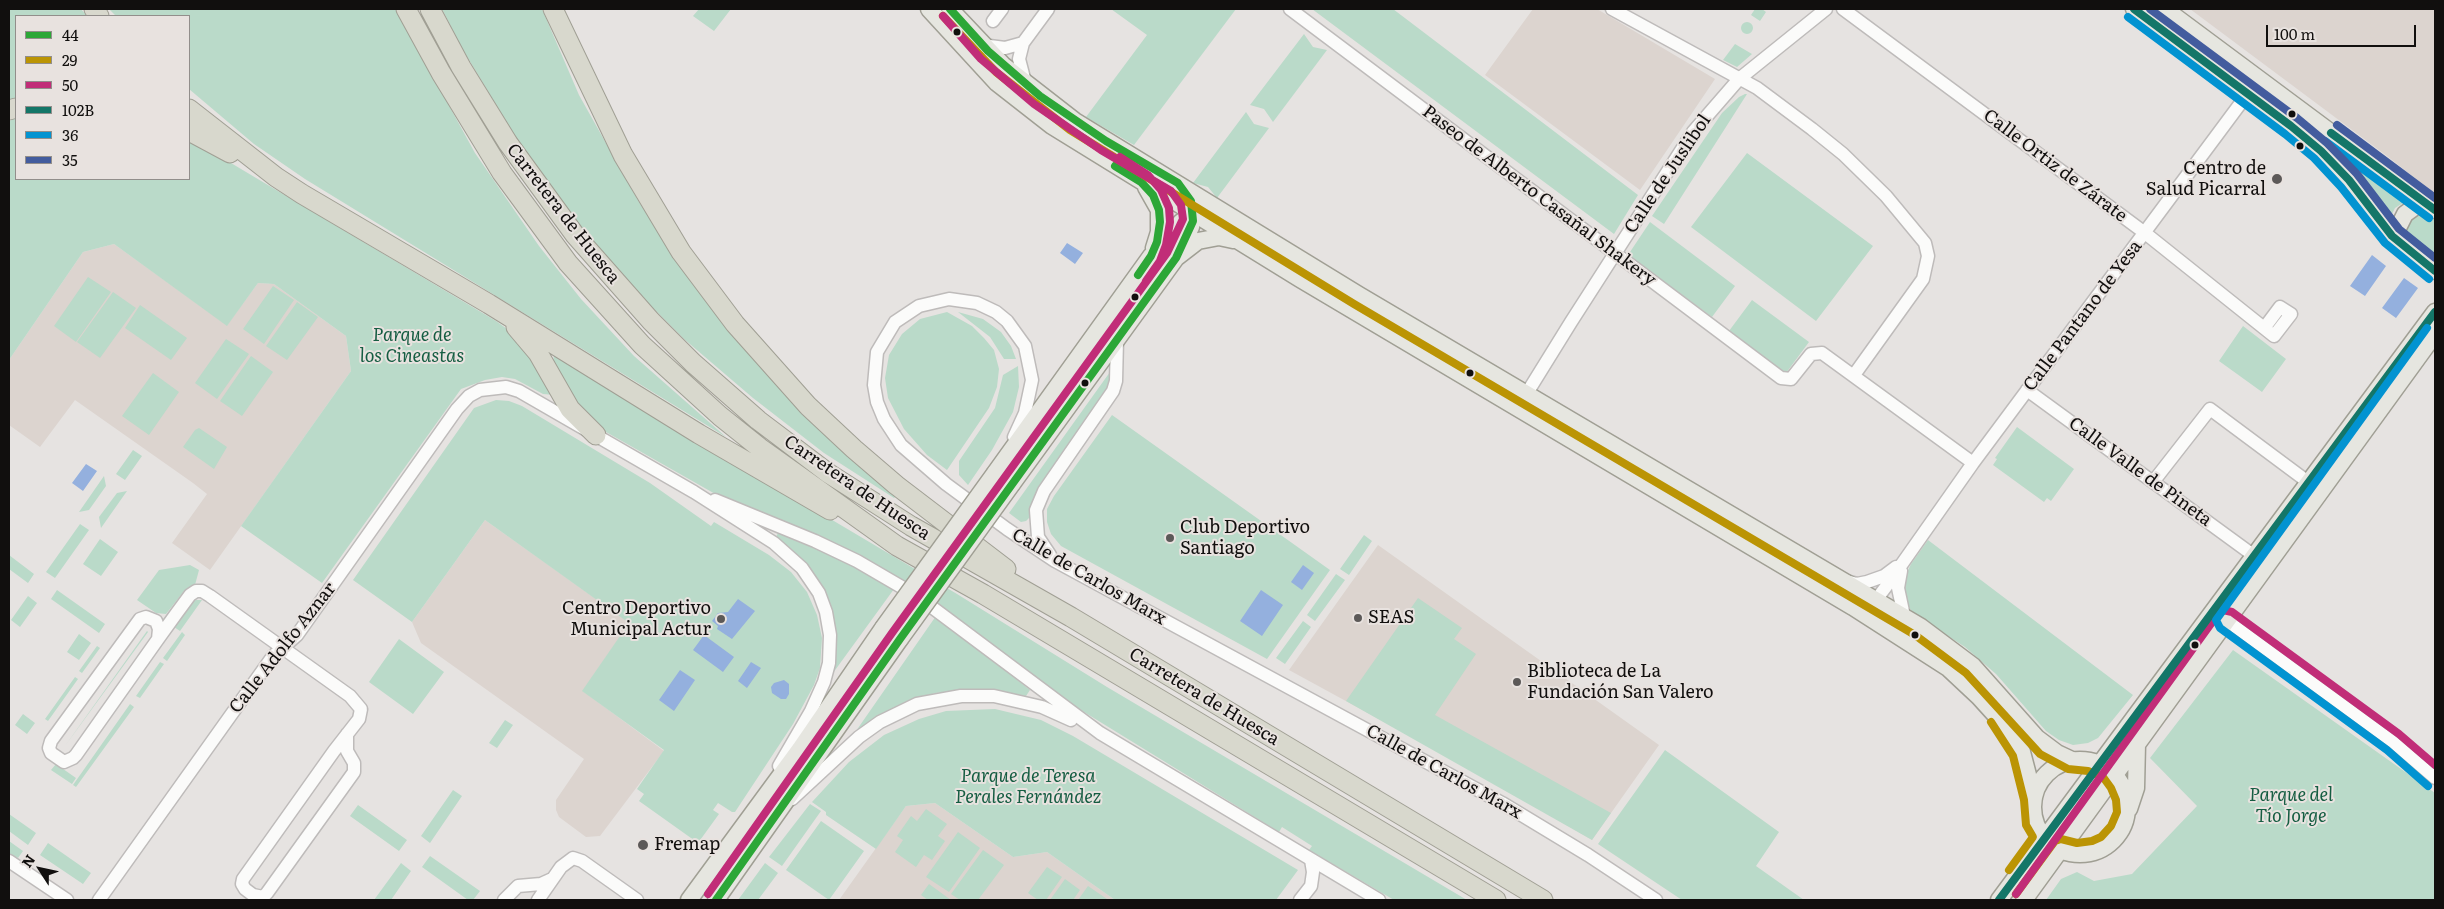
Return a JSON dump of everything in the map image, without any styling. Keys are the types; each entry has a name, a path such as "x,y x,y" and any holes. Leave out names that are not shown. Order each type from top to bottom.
{"highway":[{"name":"Carretera de Huesca","path":"406,9 441,73 502,173 550,240 604,305 642,345 720,416 760,448 897,546 983,594 1496,900"},
{"name":"Carretera de Huesca","path":"430,9 461,67 543,193 612,279 693,363 758,420 835,477 911,526 1072,617 1543,900"},
{"path":"553,9 623,155 682,252 735,324 808,406 854,449 896,485 1072,617"},
{"path":"190,111 276,177"},
{"path":"190,132 276,177 489,304 796,492 897,546"},
{"path":"489,304 524,336 538,353 570,410 596,435"},
{"path":"1465,883 1489,900"}],"main road":[{"path":"929,9 979,64 1019,102 1052,126 1194,214 1735,538 1854,607 1948,668 1997,714 2022,752 2034,798 2036,822 2045,838 2060,849 2070,853 2082,854 2101,849 2120,832 2136,788 2138,744"},
{"path":"950,9 1003,66 1075,121 1751,527 1904,616 1940,640 1973,666 2037,738 2057,753 2072,760"},
{"path":"2134,9 2291,126 2327,157 2349,180 2397,241 2435,271"},
{"path":"2164,9 2431,208"},
{"path":"1141,182 1153,195 1159,210 1159,232 1151,256"},
{"path":"716,900 900,640 1176,258 1191,227 1194,214 1191,201 1178,183"},
{"path":"2397,241 2397,230 2405,214 2416,206 2431,208"},
{"path":"689,900 1151,256 1176,226 1194,214 1231,216"},
{"path":"1176,258 1194,244 1209,238 1228,238 1242,242"},
{"path":"1999,900 2435,312"},
{"path":"2024,900 2435,334"},
{"path":"2034,798 2039,785 2047,773 2059,765 2072,760 2081,760 2099,764 2115,776 2124,791 2127,814"}],"street":[{"path":"993,21 1002,9"},
{"path":"979,64 993,67 1003,66 1022,46 1048,9"},
{"name":"Paseo de Alberto Casañal Shakery","path":"1290,9 1781,378 1789,380 1810,354 1822,353 1854,375"},
{"path":"1612,9 1757,88 1843,154 1886,196 1921,237 1927,248 1928,262 1923,279 1854,375 1972,463"},
{"name":"Calle de Juslibol","path":"1528,393 1615,253 1689,138 1710,110 1739,79 1826,9"},
{"name":"Calle Ortiz de Zárate","path":"1843,9 2146,233 2265,327"},
{"path":"981,44 1005,48 1022,46"},
{"path":"1022,46 1019,66 1026,85"},
{"path":"2246,70 2250,85 2248,94"},
{"name":"Calle Pantano de Yesa","path":"1876,600 1972,463 2146,233 2248,94"},
{"name":"Calle de Carlos Marx","path":"996,471 1020,426 1029,401 1031,371 1022,341 1002,317 977,303 949,299 919,306 895,322 877,352 874,385 884,419 901,444 931,472 1007,529 1055,561 1502,803 1588,855 1656,900"},
{"path":"1055,561 1038,537 1036,510 1044,491 1113,391 1116,381 1117,340"},
{"name":"Calle Adolfo Aznar","path":"99,900 282,648 296,635 457,409 469,396 480,390 493,388 512,389 596,435"},
{"name":"Calle Valle de Pineta","path":"2027,390 2253,555"},
{"path":"1526,412 1528,393"},
{"path":"2153,482 2210,409 2308,482"},
{"path":"596,435 694,492 774,543 798,563 819,592 829,628 829,663 818,697 745,824"},
{"path":"694,492 815,541 856,561 917,596 1100,733 1379,900"},
{"path":"1735,538 1740,532 1751,527"},
{"name":"Calle Pantano de Yesa","path":"1843,580 1857,584 1874,580 1892,571 1906,559"},
{"name":"Calle Pantano de Yesa","path":"1904,616 1898,588 1898,578 1906,559"},
{"path":"158,639 159,628 156,621 146,616 140,619 51,742 49,748 51,753 64,762 73,758 192,592 202,592 360,705 361,713 347,734 243,879 242,884 245,889 253,895 264,897 350,778 355,768 349,758 346,744 347,734"},
{"path":"1854,607 1876,600"},
{"path":"156,621 176,614"},
{"path":"2226,620 2393,742 2435,778"},
{"path":"781,809 846,748 880,722 917,704 932,700 976,695 1012,698 1050,710 1100,733"},
{"path":"326,762 335,758 349,758"},
{"path":"536,900 566,862 576,858 637,900"},
{"path":"1311,860 1313,872 1311,886"},
{"path":"9,861 67,900"},
{"path":"504,900 514,888 541,884 552,879"},
{"path":"1300,900 1311,886 1326,879 1346,881"},
{"path":"526,886 532,890 536,900"}],"shaded area":[{"path":"1533,9 1597,9 1715,79 1640,190 1485,75"},
{"path":"2190,9 2435,9 2435,194 2387,156"},
{"path":"114,244 227,325 258,283 274,284 346,336 351,371 210,570 172,543 207,494 193,483 75,400 40,447 9,425 9,360 83,252"},
{"path":"485,520 630,623 583,691 664,751 600,836 586,837 559,817 556,810 556,800 584,759 421,643 412,622"},
{"path":"1378,545 1659,745 1592,840 1485,777 1289,670"},
{"path":"935,803 1013,857 1047,852 1115,900 839,900 906,806"}],"green space":[{"path":"10,9 81,9 86,15 15,15 15,99 9,102"},
{"path":"109,9 396,9 475,153 539,246 581,299 634,356 726,437 305,179 254,144 190,90 190,15 115,15"},
{"path":"442,9 542,9 579,95 639,202 678,262 896,496 894,498 824,453 753,398 684,339 629,284 577,225 524,151 463,50"},
{"path":"699,9 731,9 714,31 693,16"},
{"path":"1111,9 1236,9 1134,145 1086,117 1147,35"},
{"path":"1312,9 1393,9 1638,195 1614,234"},
{"path":"1755,9 1762,9 1766,12 1760,21 1751,15"},
{"path":"1745,22 1749,22 1753,28 1749,34 1745,34 1741,30 1741,26"},
{"path":"1304,34 1313,47 1327,50 1273,122 1264,109 1250,105"},
{"path":"1735,44 1752,54 1737,67 1723,60"},
{"path":"2257,82 2411,198 2395,208 2389,220 2254,92"},
{"path":"1747,94 1664,224 1652,216 1722,113 1739,97"},
{"path":"1246,112 1254,124 1269,128 1217,198 1208,187 1193,183"},
{"name":"Parque de los Cineastas","path":"15,118 15,180 190,180 190,139 496,321 514,334 555,395 543,394 515,379 502,377 485,380 461,389 322,583 241,526 351,371 346,336 274,284 258,283 227,326 114,244 83,252 9,360 9,121"},
{"path":"1747,153 1873,246 1816,321 1691,227"},
{"path":"2422,212 2435,218 2435,260 2413,242 2405,232 2409,218"},
{"path":"1650,222 1735,286 1712,317 1628,255"},
{"path":"88,277 111,292 76,342 54,326"},
{"path":"273,286 294,300 264,344 243,329"},
{"path":"113,292 136,308 100,358 77,342"},
{"path":"1752,300 1809,342 1786,373 1729,331"},
{"path":"297,302 318,317 287,360 266,346"},
{"path":"140,305 187,338 171,360 125,328"},
{"path":"947,312 972,326 984,338 994,350 999,369 997,387 989,408 947,470 927,455 904,429 888,398 885,378 889,355 902,334 920,319"},
{"path":"958,312 983,319 1001,332 1011,346 1016,359 1004,359 990,337"},
{"path":"2243,326 2286,359 2262,392 2219,361"},
{"path":"226,339 249,354 217,399 195,383"},
{"path":"554,355 957,594 1107,687 1467,900 1394,900 1309,850 1312,846 1282,827 1279,832 1071,704 948,611 890,574 843,547 717,495 606,432 580,411 553,362"},
{"path":"251,356 273,372 242,416 220,401"},
{"path":"1018,366 1019,387 1013,412 992,450 968,485 959,475 959,461 995,408 1003,375"},
{"path":"1110,372 1109,387 1037,491 1029,518 1021,522 1009,513"},
{"path":"153,373 179,392 149,435 122,416"},
{"name":"Centro Deportivo Municipal Actur","path":"496,400 509,401 522,406 650,483 711,526 714,522 769,555 791,572 807,592 817,615 822,638 820,668 814,685 793,724 735,812 718,803 713,810 719,814 698,843 639,801 644,794 637,789 664,750 582,691 629,623 485,520 412,622 353,580 474,408"},
{"name":"Club Deportivo Santiago","path":"1112,415 1330,570 1267,659 1061,546 1051,534 1047,522 1047,509 1054,496"},
{"path":"2017,427 2074,469 2051,501 2047,498 2044,502 1993,465 1997,459 1995,458"},
{"path":"199,428 227,447 214,469 183,447 195,430"},
{"path":"133,450 142,456 125,480 116,474"},
{"path":"104,476 106,486 89,510 79,512"},
{"path":"127,491 101,528 99,517 117,493"},
{"path":"80,524 89,530 55,578 46,572"},
{"path":"778,533 837,558 894,589 833,673 821,586 807,565 776,537"},
{"path":"1364,535 1372,541 1349,575 1340,569"},
{"path":"100,539 118,552 101,576 83,564"},
{"path":"1928,540 2133,695 2098,738 2088,743 2073,745 2059,740 2046,731 1996,674 1965,647 1917,616 1908,607 1904,600 1904,579 1911,564"},
{"path":"9,555 34,574 28,583 9,569"},
{"path":"190,565 199,570 195,585 184,591 166,614 156,613 137,600 159,570"},
{"path":"1336,574 1345,580 1315,621 1307,615"},
{"path":"57,590 105,624 99,633 51,599"},
{"path":"28,596 37,603 20,627 11,620"},
{"path":"1418,598 1462,628 1454,639 1476,654 1435,715 1611,813 1592,840 1346,701"},
{"path":"202,600 180,631 174,627 192,602"},
{"path":"936,616 1030,690 1026,696 985,689 935,693 893,708 856,731"},
{"path":"1303,621 1311,627 1285,664 1276,658"},
{"path":"147,631 148,632 65,746"},
{"path":"182,632 185,635 167,661 163,658"},
{"path":"79,634 91,643 79,660 67,652"},
{"path":"399,639 444,672 413,714 369,682"},
{"path":"97,646 100,648 82,673 79,671"},
{"name":"Parque del Tío Jorge","path":"2233,650 2435,793 2435,900 2046,900 2061,879 2077,872 2094,881 2132,874 2197,806 2150,758"},
{"path":"160,662 164,664 140,698 136,696"},
{"path":"75,677 78,679 48,721 45,719"},
{"path":"130,704 134,707 76,787 73,785"},
{"name":"Parque de Teresa Perales Fernández","path":"995,709 1041,720 1073,736 1298,870 1276,900 1115,900 1047,852 1013,857 935,803 906,806 876,849 826,815 826,812 812,802 849,762 884,735 919,719 946,711"},
{"path":"23,714 35,723 27,734 15,725"},
{"path":"505,720 513,725 497,748 489,743"},
{"path":"1665,750 1779,832 1756,866 1804,900 1682,900 1598,844"},
{"path":"56,764 76,778 72,784 51,770"},
{"path":"453,790 462,796 430,843 421,836"},
{"path":"774,798 777,799 753,832 751,830"},
{"path":"810,804 821,811 782,866 769,857"},
{"path":"358,805 407,840 399,851 350,816"},
{"path":"926,809 947,824 938,836 945,841 932,860 924,855 916,867 895,852 903,840 897,836 911,816 917,821"},
{"path":"9,814 36,833 28,845 9,831"},
{"path":"821,821 864,851 829,900 786,870"},
{"path":"958,832 980,848 949,892 926,877"},
{"path":"9,841 23,851 18,858 9,854"},
{"path":"48,843 91,873 83,884 40,855"},
{"path":"983,850 1004,865 978,900 960,900 951,894"},
{"path":"430,856 480,891 473,900 468,900 422,867"},
{"path":"401,863 411,871 391,900 374,900"},
{"path":"765,863 778,873 758,900 738,900"},
{"path":"1047,867 1062,877 1046,900 1038,900 1028,893"},
{"path":"1065,879 1080,890 1073,900 1050,900"},
{"path":"929,884 951,900 928,900 921,895"},
{"path":"1088,886 1107,899 1078,900"}],"water":[{"path":"1067,243 1083,253 1075,264 1060,253"},
{"path":"2372,255 2386,266 2365,296 2350,286"},
{"path":"2404,278 2418,288 2396,318 2382,308"},
{"path":"86,464 97,471 83,491 72,483"},
{"path":"1303,565 1314,573 1302,590 1291,582"},
{"path":"1261,590 1283,605 1262,636 1240,621"},
{"path":"738,599 755,611 732,639 717,629 718,626 712,621 718,613 728,612"},
{"path":"704,635 734,657 723,672 693,650"},
{"path":"751,662 761,668 747,688 738,681"},
{"path":"680,670 695,680 674,711 659,700"},
{"path":"784,680 789,684 789,694 786,699 781,699 772,693 771,687 774,683"}],"transit line":[{"name":"44","path":"716,900 900,639 1176,258 1193,221 1191,201 1178,183 1106,141 1040,96 988,51 950,9"},
{"name":"102B","path":"2134,9 2291,126 2321,151 2349,180 2392,236 2435,271"},
{"name":"35","path":"2150,9 2297,118 2327,143 2357,174 2399,229 2435,258"},
{"name":"29","path":"943,16 996,72 1070,130 1354,304 1915,635 1966,673 2040,754 2068,769 2088,771 2103,777 2111,788 2116,800 2117,812 2111,826 2101,837 2092,841 2077,843 2061,839 2055,841 2016,894"},
{"name":"50","path":"708,894 892,633 1167,253 1183,219 1181,205 1171,191 1101,150 1034,104 981,59 943,16"},
{"name":"36","path":"2128,17 2285,134 2314,158 2341,187 2385,243 2429,279"},
{"name":"35","path":"2337,125 2435,198"},
{"name":"102B","path":"2331,133 2435,210"},
{"name":"36","path":"2325,141 2429,218"},
{"name":"50","path":"1120,157 1148,175 1161,190 1169,208 1170,222 1166,245 1160,261 1146,281"},
{"name":"44","path":"1115,166 1141,182 1153,195 1159,210 1160,222 1157,242 1151,256 1138,275"},
{"name":"102B","path":"1999,900 2435,312"},
{"name":"36","path":"2427,328 2216,620 2220,628 2387,750 2428,786"},
{"name":"50","path":"2016,894 2218,614 2223,610 2232,612 2399,734 2435,765"},
{"name":"29","path":"1991,722 2013,756 2024,800 2026,825 2033,837 2009,870"}],"place":[{"name":"Centro de Salud Picarral","path":"2277,179"},
{"name":"Club Deportivo Santiago","path":"1170,538"},
{"name":"SEAS","path":"1358,618"},
{"name":"Centro Deportivo Municipal Actur","path":"721,619"},
{"name":"Biblioteca de La Fundación San Valero","path":"1517,682"},
{"name":"Fremap","path":"643,845"}]}
